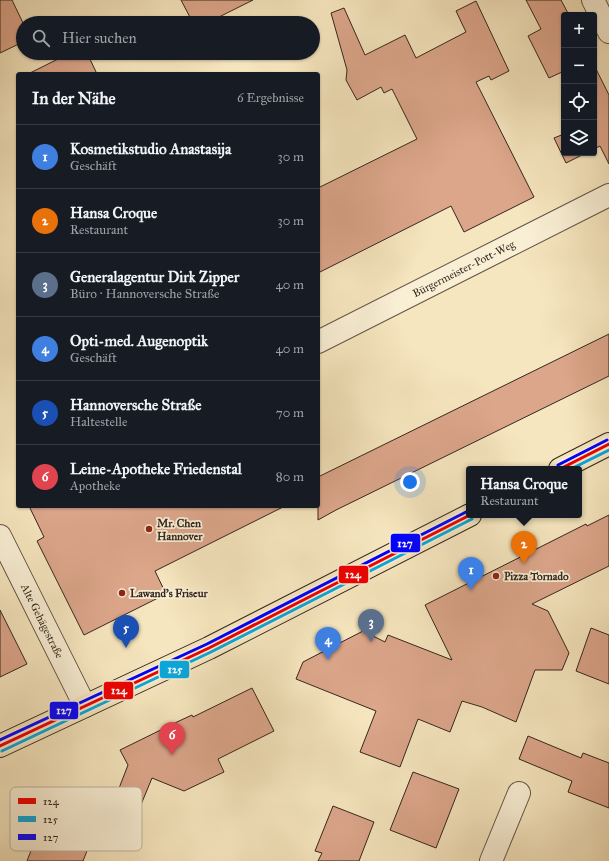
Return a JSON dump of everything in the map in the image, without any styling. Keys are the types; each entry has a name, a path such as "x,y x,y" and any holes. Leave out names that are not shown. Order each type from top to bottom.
{"main road":[{"path":"566,466 609,444"},
{"path":"0,746 311,597 466,517"}],"street":[{"path":"593,0 609,32"},
{"name":"Bürgermeister-Pott-Weg","path":"320,341 609,195"},
{"name":"Alte Gehägestraße","path":"0,536 85,706"},
{"path":"491,861 519,794"}],"building":[{"path":"0,0 12,0 20,16 16,16 16,45 0,53"},
{"path":"181,0 253,0 221,16 189,16"},
{"path":"526,0 561,0 567,12 561,12 561,72 549,78 528,36 541,29"},
{"path":"476,1 509,71 491,80 489,76 476,82 534,197 464,232 451,206 320,272 320,187 417,139 392,89 384,93 381,87 357,100 346,80 347,70 331,13 344,8 365,55 405,35 416,58 466,32 456,11"},
{"path":"56,60 90,60 96,72 32,72"},
{"path":"597,71 609,95 609,164 600,146 597,148"},
{"path":"561,135 561,153 554,138"},
{"path":"563,156 580,156 566,163"},
{"path":"609,334 609,376 318,520 318,508 320,508 320,476"},
{"path":"30,508 281,508 155,571 166,594 84,635 37,541 44,537"},
{"path":"609,515 609,566 532,604 548,611 569,653 562,670 535,670 516,722 482,707 462,701 450,732 418,719 400,767 360,752 376,711 296,679 303,662 363,631 385,642 388,635 452,660 425,605 586,524 587,526"},
{"path":"0,610 27,664 0,677"},
{"path":"591,628 609,635 609,684 576,671"},
{"path":"252,688 274,731 218,759 224,772 184,791 152,778 142,802 142,787 119,787 128,765 120,750 192,715 193,717"},
{"path":"528,736 581,758 583,753 609,763 609,808 568,792 572,781 519,759"},
{"path":"413,772 459,789 436,848 390,830"},
{"path":"333,806 374,822 359,861 318,861 322,853 315,851"},
{"path":"31,851 87,851 83,861 27,861"}],"transit line":[{"name":"127","path":"558,465 607,440"},
{"name":"124","path":"566,466 609,444"},
{"name":"125","path":"577,466 609,450"},
{"name":"127","path":"0,740 207,644 466,512"},
{"name":"124","path":"0,746 209,648 466,517"},
{"name":"125","path":"2,751 211,652 472,519"}],"place":[{"name":"Mr. Chen Hannover","path":"149,529"},
{"name":"Hansa Croque","path":"524,564"},
{"name":"Pizza Tornado","path":"496,576"},
{"name":"Kosmetikstudio Anastasija","path":"471,590"},
{"name":"Lawand's Friseur","path":"122,593"},
{"name":"Generalagentur Dirk Zipper","path":"371,642"},
{"name":"Hannoversche Straße","path":"126,648"},
{"name":"Opti-med. Augenoptik","path":"328,660"},
{"name":"Leine-Apotheke Friedenstal","path":"172,755"}]}
